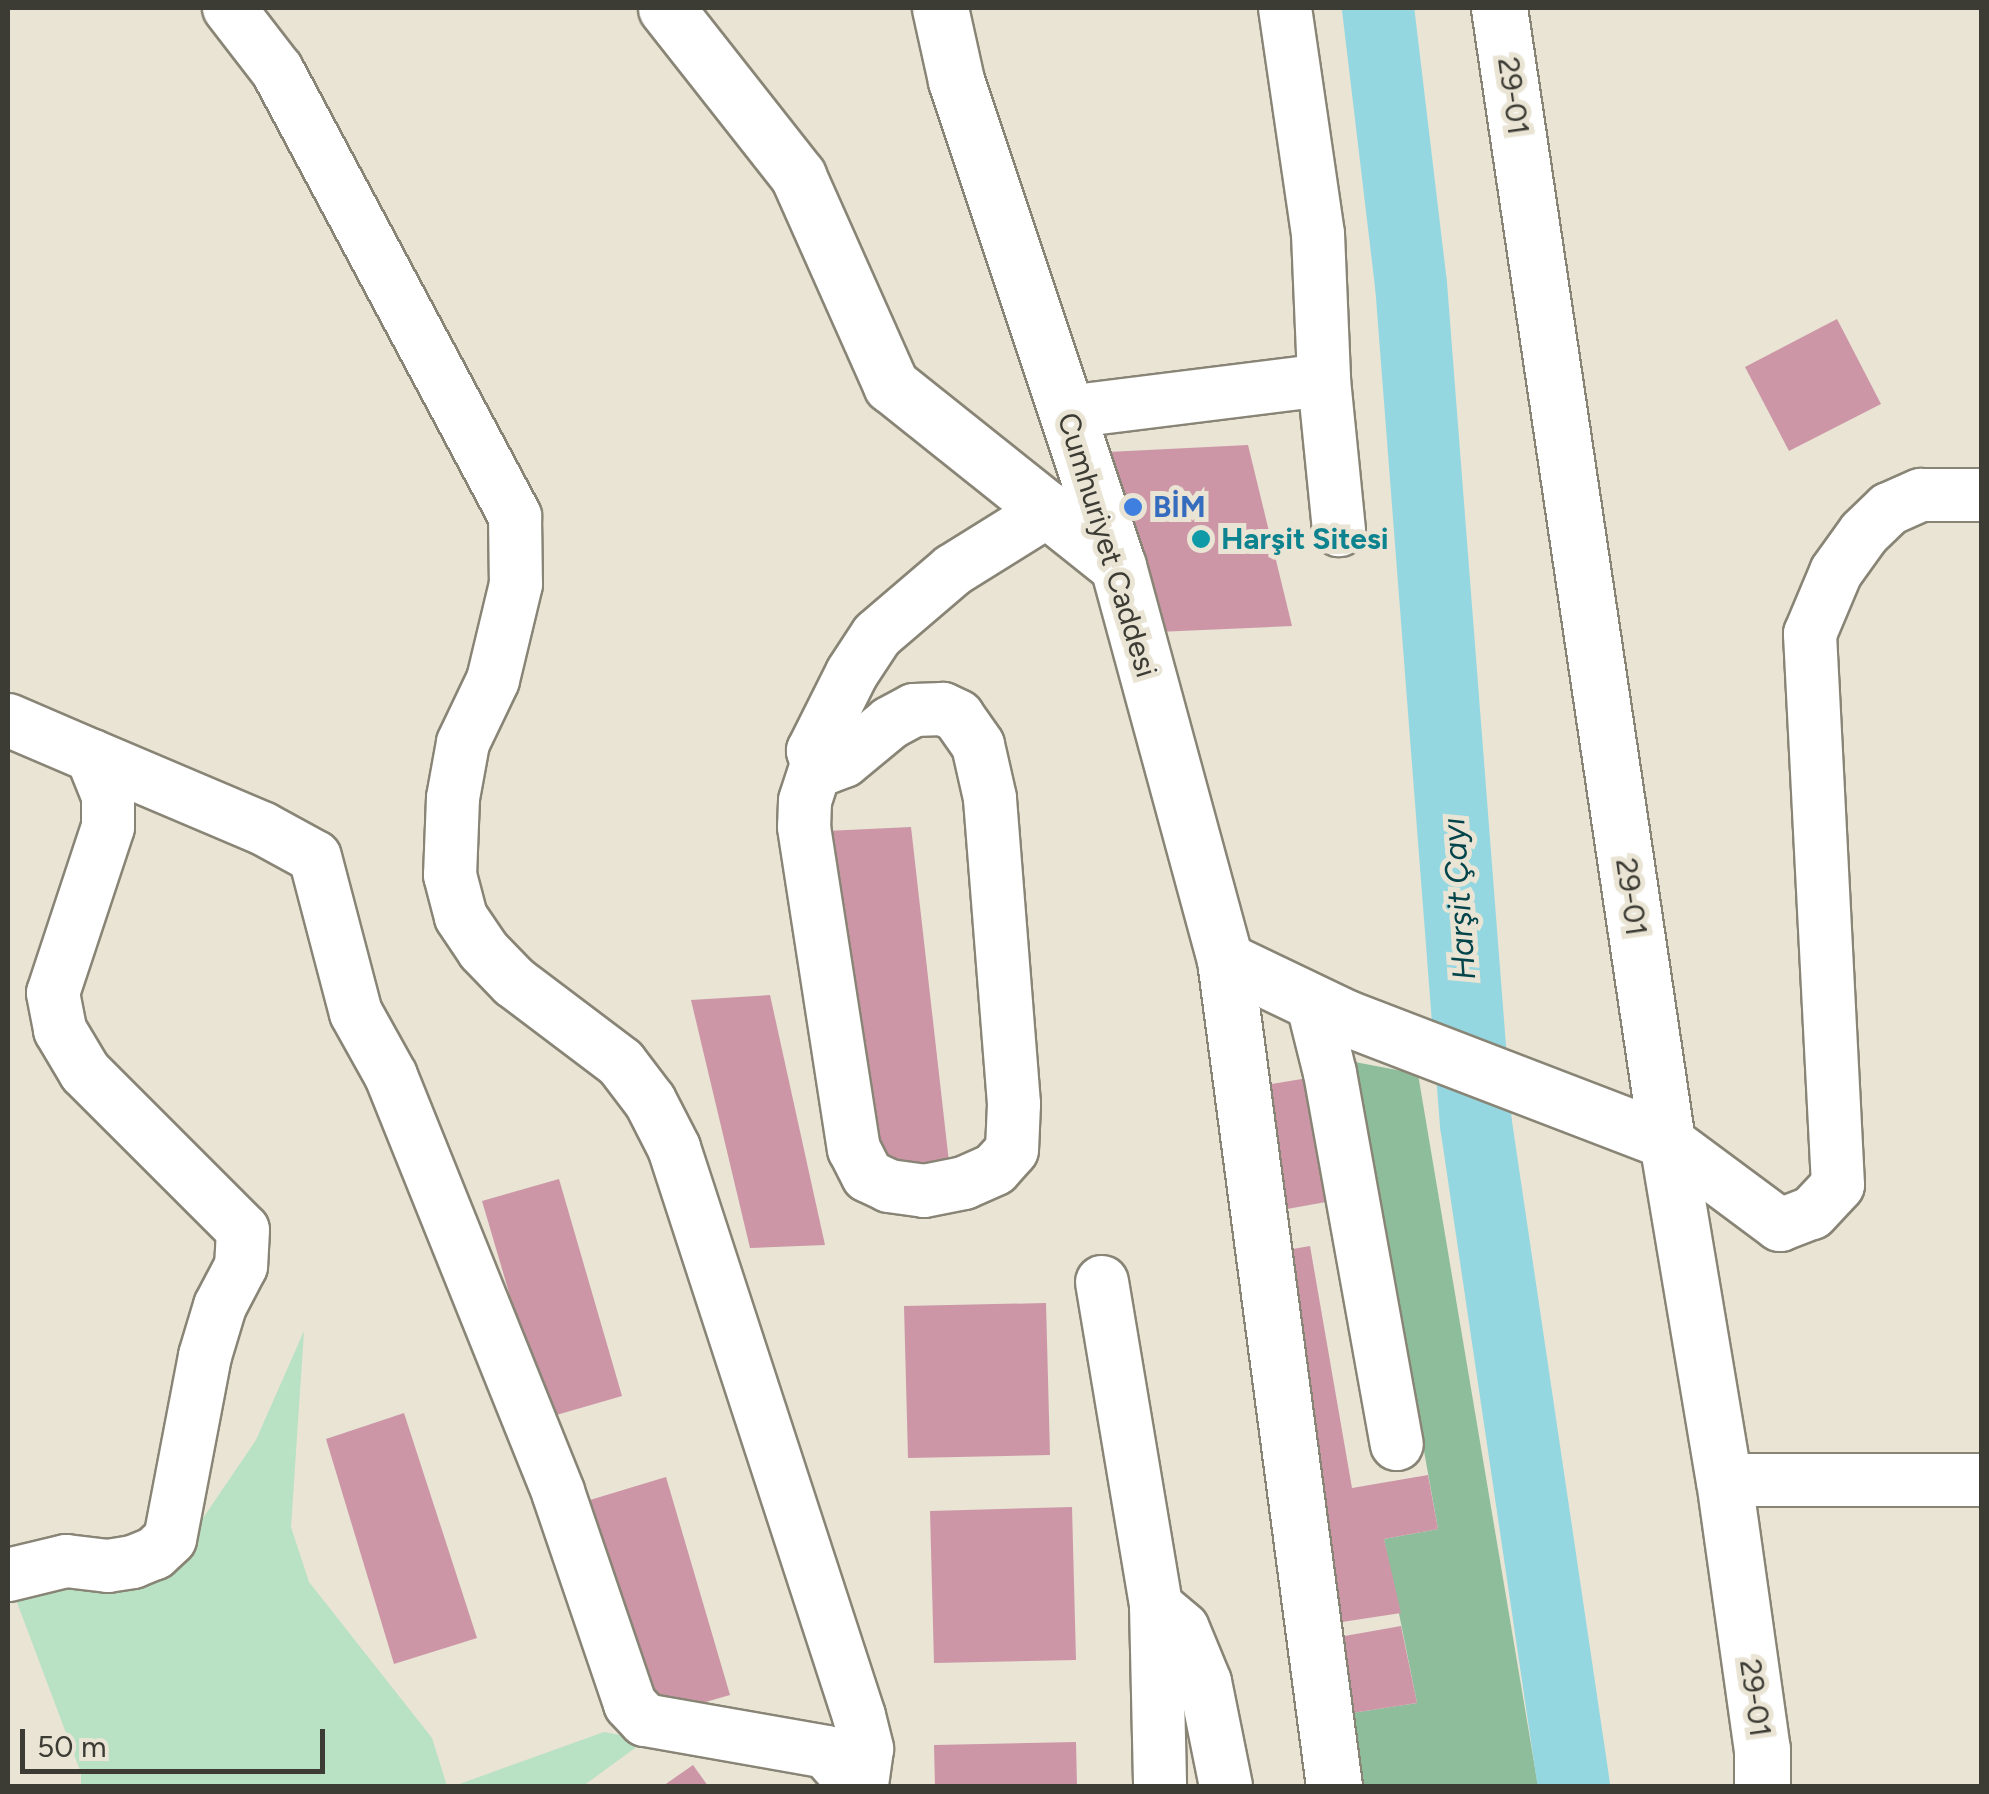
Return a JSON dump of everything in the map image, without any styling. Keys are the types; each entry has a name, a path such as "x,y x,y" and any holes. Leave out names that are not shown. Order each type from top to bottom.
{"main road":[{"path":"666,8 798,176 891,385 1118,566"},
{"name":"Cumhuriyet Caddesi","path":"940,8 956,80 1118,566 1225,960 1334,1786"},
{"name":"29-01","path":"1499,8 1667,1141 1724,1480 1762,1749 1762,1786"},
{"path":"1225,960 1328,1009 1667,1141"}],"street":[{"path":"229,8 277,70 515,516 516,584 493,680 463,743 454,798 450,875 461,917 483,950 514,982 621,1064 650,1101 674,1148 859,1716 867,1749 859,1786"},
{"path":"1285,8 1318,234 1324,380 1339,530"},
{"path":"1066,412 1324,380"},
{"path":"1667,1141 1780,1224 1812,1213 1838,1185 1810,634 1818,607 1836,572 1864,533 1888,509 1921,495 1982,495"},
{"path":"817,764 828,767 844,761 890,723 914,710 944,709 958,716 978,745 990,798 1014,1104 1012,1150 995,1169 964,1182 924,1191 889,1186 868,1176 854,1149 804,826 805,801 817,764 815,740 877,635 953,570 1051,510"},
{"path":"8,720 262,828 315,857 356,1013 391,1076 524,1416 558,1492 630,1704 644,1720 826,1752 859,1786"},
{"path":"8,1574 66,1561 108,1566 133,1562 155,1553 170,1539 205,1356 220,1306 241,1266 243,1230 85,1072 60,1030 53,993 108,827 108,796 92,756"},
{"path":"1328,1009 1330,1073 1397,1444"},
{"path":"1102,1282 1156,1606 1160,1786"},
{"path":"1724,1480 1982,1480"},
{"path":"1156,1606 1183,1629 1205,1682 1226,1786"}],"green space":[{"path":"1339,1059 1418,1074 1538,1786 1362,1786 1352,1713 1417,1703 1384,1539 1438,1529 1358,1083"},
{"path":"304,1331 291,1527 309,1582 432,1738 447,1786 81,1786 81,1773 12,1589 180,1552 256,1440"},
{"path":"604,1732 646,1740 583,1786 454,1786"}],"building":[{"path":"1837,319 1881,404 1789,451 1745,367"},
{"name":"Harşit Sitesi","path":"1248,445 1292,626 1157,632 1108,452"},
{"path":"911,827 950,1171 871,1160 826,831"},
{"path":"770,995 825,1245 750,1248 691,1000"},
{"path":"1314,1077 1337,1200 1276,1211 1254,1087"},
{"path":"559,1179 622,1396 546,1418 482,1201"},
{"path":"1310,1246 1352,1488 1428,1475 1438,1529 1384,1539 1401,1613 1342,1622 1276,1252"},
{"path":"1046,1303 1050,1455 908,1458 904,1306"},
{"path":"404,1413 477,1638 394,1664 326,1439"},
{"path":"666,1477 730,1695 653,1717 590,1500"},
{"path":"1072,1507 1076,1660 934,1663 930,1511"},
{"path":"1401,1626 1417,1703 1352,1713 1339,1637"},
{"path":"1076,1742 1077,1786 935,1786 934,1745"},
{"path":"693,1765 708,1786 663,1786"}],"waterway":[{"name":"Harşit Çayı","path":"1378,8 1411,284 1476,1124 1574,1786"}],"place":[{"name":"BİM","path":"1133,507"},
{"name":"Harşit Sitesi","path":"1201,539"}]}
